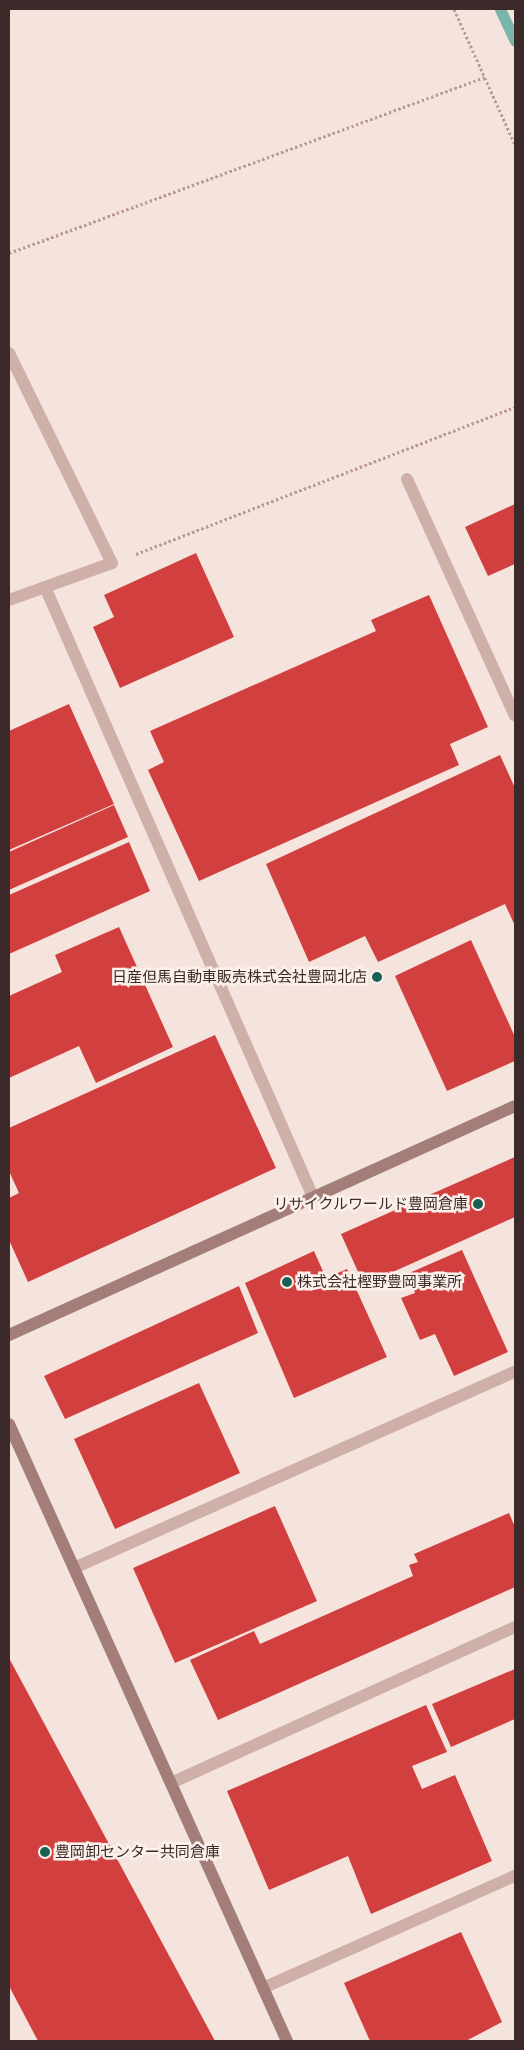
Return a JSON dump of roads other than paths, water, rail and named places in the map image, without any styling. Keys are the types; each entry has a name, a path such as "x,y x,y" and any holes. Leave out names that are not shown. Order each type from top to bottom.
{"street":[{"path":"9,353 112,563 9,600"},
{"path":"408,479 515,716"},
{"path":"44,587 313,1197"},
{"path":"9,1335 515,1106"},
{"path":"74,1568 515,1372"},
{"path":"9,1424 287,2041"},
{"path":"171,1783 515,1627"},
{"path":"263,1988 515,1876"}],"waterway":[{"path":"500,9 515,41"}],"place":[{"name":"日産但馬自動車販売株式会社豊岡北店","path":"377,977"},
{"name":"リサイクルワールド豊岡倉庫","path":"478,1204"},
{"name":"株式会社樫野豊岡事業所","path":"287,1282"},
{"name":"豊岡卸センター共同倉庫","path":"45,1852"}]}
